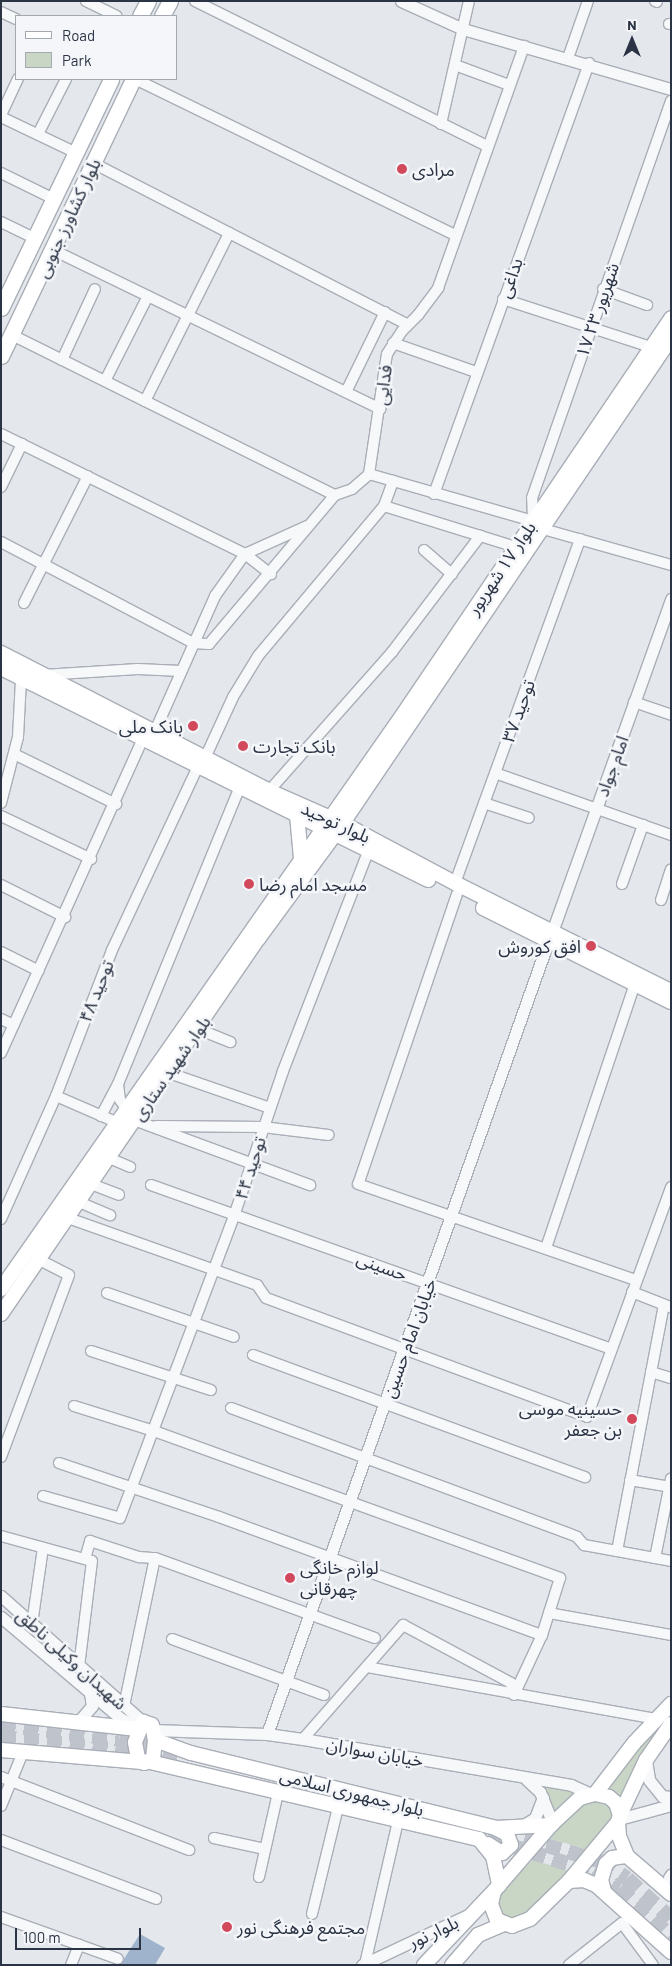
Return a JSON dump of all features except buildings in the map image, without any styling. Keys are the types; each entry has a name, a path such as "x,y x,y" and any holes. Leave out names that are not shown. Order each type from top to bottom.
{"main road":[{"path":"141,15 148,1"},
{"path":"163,15 170,1"},
{"name":"بلوار کشاورز جنوبی","path":"1,308 36,239 111,80"},
{"name":"بلوار کشاورز جنوبی","path":"1,356 134,80"},
{"name":"بلوار ۱۷ شهریور","path":"356,792 516,547 538,525 671,318"},
{"name":"بلوار ۱۷ شهریور","path":"332,825 538,525 671,338"},
{"name":"بلوار توحید","path":"1,653 41,675 155,730 240,787 332,825 550,937 634,984 671,1002"},
{"name":"بلوار توحید","path":"1,668 143,739 269,791 300,811"},
{"path":"301,858 300,811 356,792 356,820 362,842 339,844 320,853"},
{"name":"بلوار شهید ستاری","path":"1,1314 109,1158 141,1123 169,1073 198,1029 320,853 332,825"},
{"name":"بلوار شهید ستاری","path":"1,1289 301,858 332,825"},
{"name":"بلوار توحید","path":"550,937 671,991"},
{"path":"424,1965 497,1888 552,1824 580,1798 593,1794 656,1719 671,1704"},
{"name":"بلوار جمهوری اسلامی","path":"1,1714 146,1730 173,1748 496,1828 518,1828 552,1824"},
{"path":"479,1839 493,1856 497,1888 492,1913 504,1924 512,1926 530,1919 569,1881 619,1819 646,1760 671,1724"},
{"path":"114,1726 127,1741 122,1755 114,1760"},
{"path":"145,1762 146,1730"},
{"path":"145,1762 135,1750 146,1730"},
{"path":"169,1767 163,1757 173,1748"},
{"name":"بلوار جمهوری اسلامی","path":"1,1750 145,1762 479,1839 496,1852 506,1852 512,1840 496,1828"},
{"path":"593,1794 612,1800 619,1819 619,1836 627,1856 671,1894"},
{"path":"604,1891 601,1880 606,1864 612,1858 627,1856"},
{"path":"569,1881 590,1882 604,1891 671,1952"},
{"path":"452,1965 478,1935 504,1924"}],"street":[{"path":"86,1 116,15"},
{"path":"195,1 487,146"},
{"path":"401,1 463,30 588,63 671,89"},
{"path":"441,124 469,1"},
{"path":"568,58 588,1"},
{"path":"1,12 15,19"},
{"name":"فدایی","path":"369,474 380,409 386,354 438,288 454,235 524,46"},
{"name":"بداغی","path":"434,494 588,63"},
{"path":"455,65 509,84"},
{"path":"18,80 1,116 76,153"},
{"path":"38,134 65,80"},
{"path":"136,80 454,235"},
{"name":"۱۷ شهریور ۲۳","path":"538,525 532,498 590,327 671,101"},
{"path":"93,163 408,325"},
{"path":"1,172 54,199"},
{"path":"1,222 36,239"},
{"path":"145,400 229,233"},
{"path":"53,250 380,409"},
{"path":"62,360 95,289"},
{"path":"603,290 647,305"},
{"path":"105,381 148,296"},
{"path":"503,299 651,347"},
{"path":"346,392 384,312"},
{"path":"12,335 335,495"},
{"path":"393,343 476,372"},
{"path":"1,434 245,554 271,574"},
{"path":"1,487 22,444"},
{"path":"1,542 193,643 209,644 271,574 335,495 352,489 369,474 671,565"},
{"path":"24,603 88,476"},
{"path":"393,481 384,506 516,547"},
{"name":"توحید ۴۸","path":"1,1219 56,1096 112,950 233,697 258,656 384,506"},
{"path":"155,730 215,596 245,554 311,524"},
{"path":"269,791 392,652 480,536"},
{"name":"توحید ۳۷","path":"451,1218 358,1184 484,803 580,539"},
{"path":"424,550 452,574"},
{"name":"امام جواد","path":"550,937 671,599"},
{"path":"41,675 138,669 181,671"},
{"path":"1,803 5,781 14,754 22,708 21,679"},
{"path":"634,702 671,715"},
{"path":"1,1053 65,917 143,739"},
{"path":"14,754 116,804"},
{"path":"495,773 671,835"},
{"path":"101,1116 118,1084 240,787"},
{"path":"484,803 529,818"},
{"path":"1,816 91,859"},
{"path":"622,884 643,826"},
{"name":"توحید ۴۴","path":"42,1496 120,1518 134,1487 235,1213 362,842"},
{"path":"661,900 671,870"},
{"path":"1,885 65,917"},
{"name":"خیابان امام حسین","path":"267,1734 288,1682 350,1500 429,1283 550,937"},
{"path":"1,952 39,971"},
{"path":"546,1248 634,984"},
{"path":"1,1019 14,1026"},
{"path":"198,1029 230,1042"},
{"path":"169,1073 270,1108"},
{"path":"118,1084 120,1100 126,1108"},
{"path":"56,1096 116,1122"},
{"path":"141,1123 263,1127 330,1135"},
{"path":"141,1123 252,1161 310,1185"},
{"path":"109,1158 130,1167"},
{"path":"91,1184 119,1195"},
{"name":"حسینی","path":"152,1185 612,1349"},
{"path":"68,1218 257,1285 266,1298 588,1416 671,1187"},
{"path":"79,1202 110,1215"},
{"path":"451,1218 546,1248 636,1280"},
{"path":"1,1457 69,1276 40,1260"},
{"path":"617,1551 651,1372 668,1306 632,1292"},
{"path":"107,1293 234,1337"},
{"path":"91,1350 211,1390"},
{"path":"253,1355 585,1477"},
{"path":"651,1372 671,1378"},
{"path":"74,1406 154,1431 350,1500 560,1578 542,1635 514,1695"},
{"path":"231,1408 577,1537 584,1544 671,1561"},
{"path":"59,1463 134,1487 542,1635"},
{"path":"630,1480 670,1484 655,1558"},
{"path":"1,1536 89,1560"},
{"path":"79,1667 90,1541 139,1557 155,1558 375,1638"},
{"path":"32,1624 42,1548"},
{"path":"124,1706 155,1558"},
{"name":"شهیدان وکیلی ناطق","path":"1,1596 124,1706 146,1730"},
{"path":"549,1613 671,1635"},
{"name":"شهیدان وکیلی ناطق","path":"1,1617 120,1718 146,1730"},
{"path":"303,1739 403,1625 511,1683 514,1695"},
{"path":"172,1639 324,1695"},
{"path":"368,1667 514,1695 656,1719"},
{"path":"78,1722 92,1706 90,1692"},
{"name":"خیابان سواران","path":"146,1730 267,1734 303,1739 527,1780 571,1785 593,1794"},
{"path":"1,1806 6,1779 23,1752"},
{"path":"646,1760 649,1780 662,1796 671,1797"},
{"path":"6,1779 189,1850"},
{"path":"527,1780 536,1785 543,1797 552,1824"},
{"path":"259,1877 278,1793"},
{"path":"518,1828 535,1818 543,1797"},
{"path":"619,1819 671,1805"},
{"path":"312,1914 338,1807"},
{"path":"364,1964 398,1821"},
{"path":"214,1838 265,1849"},
{"path":"1,1840 156,1899"},
{"name":"بلوار نور","path":"364,1964 476,1911"},
{"path":"1,1916 118,1959"},
{"path":"573,1964 622,1923 653,1965"},
{"path":"71,1965 79,1944"}],"green space":[{"path":"665,1717 643,1758 624,1802 603,1787"},
{"path":"539,1782 578,1789 554,1813"},
{"path":"598,1799 609,1805 614,1817 589,1850 548,1838 584,1802"},
{"path":"533,1860 570,1871 527,1914 516,1920 504,1916 497,1905 500,1892"}],"water":[{"path":"140,1934 165,1948 155,1965 120,1965"}],"tunnel":[{"path":"1,1724 119,1739 183,1755"},
{"path":"1,1737 118,1749 148,1757"},
{"path":"465,1831 593,1871 619,1888 671,1936"},
{"path":"502,1832 601,1861 627,1878 671,1918"}],"place":[{"name":"مرادی","path":"402,169"},
{"name":"بانک ملی","path":"193,726"},
{"name":"بانک تجارت","path":"243,746"},
{"name":"مسجد امام رضا","path":"249,884"},
{"name":"افق کوروش","path":"591,946"},
{"name":"حسینیه موسی بن جعفر","path":"632,1419"},
{"name":"لوازم خانگی چهرقانی","path":"290,1578"},
{"name":"مجتمع فرهنگی نور","path":"227,1927"}]}
